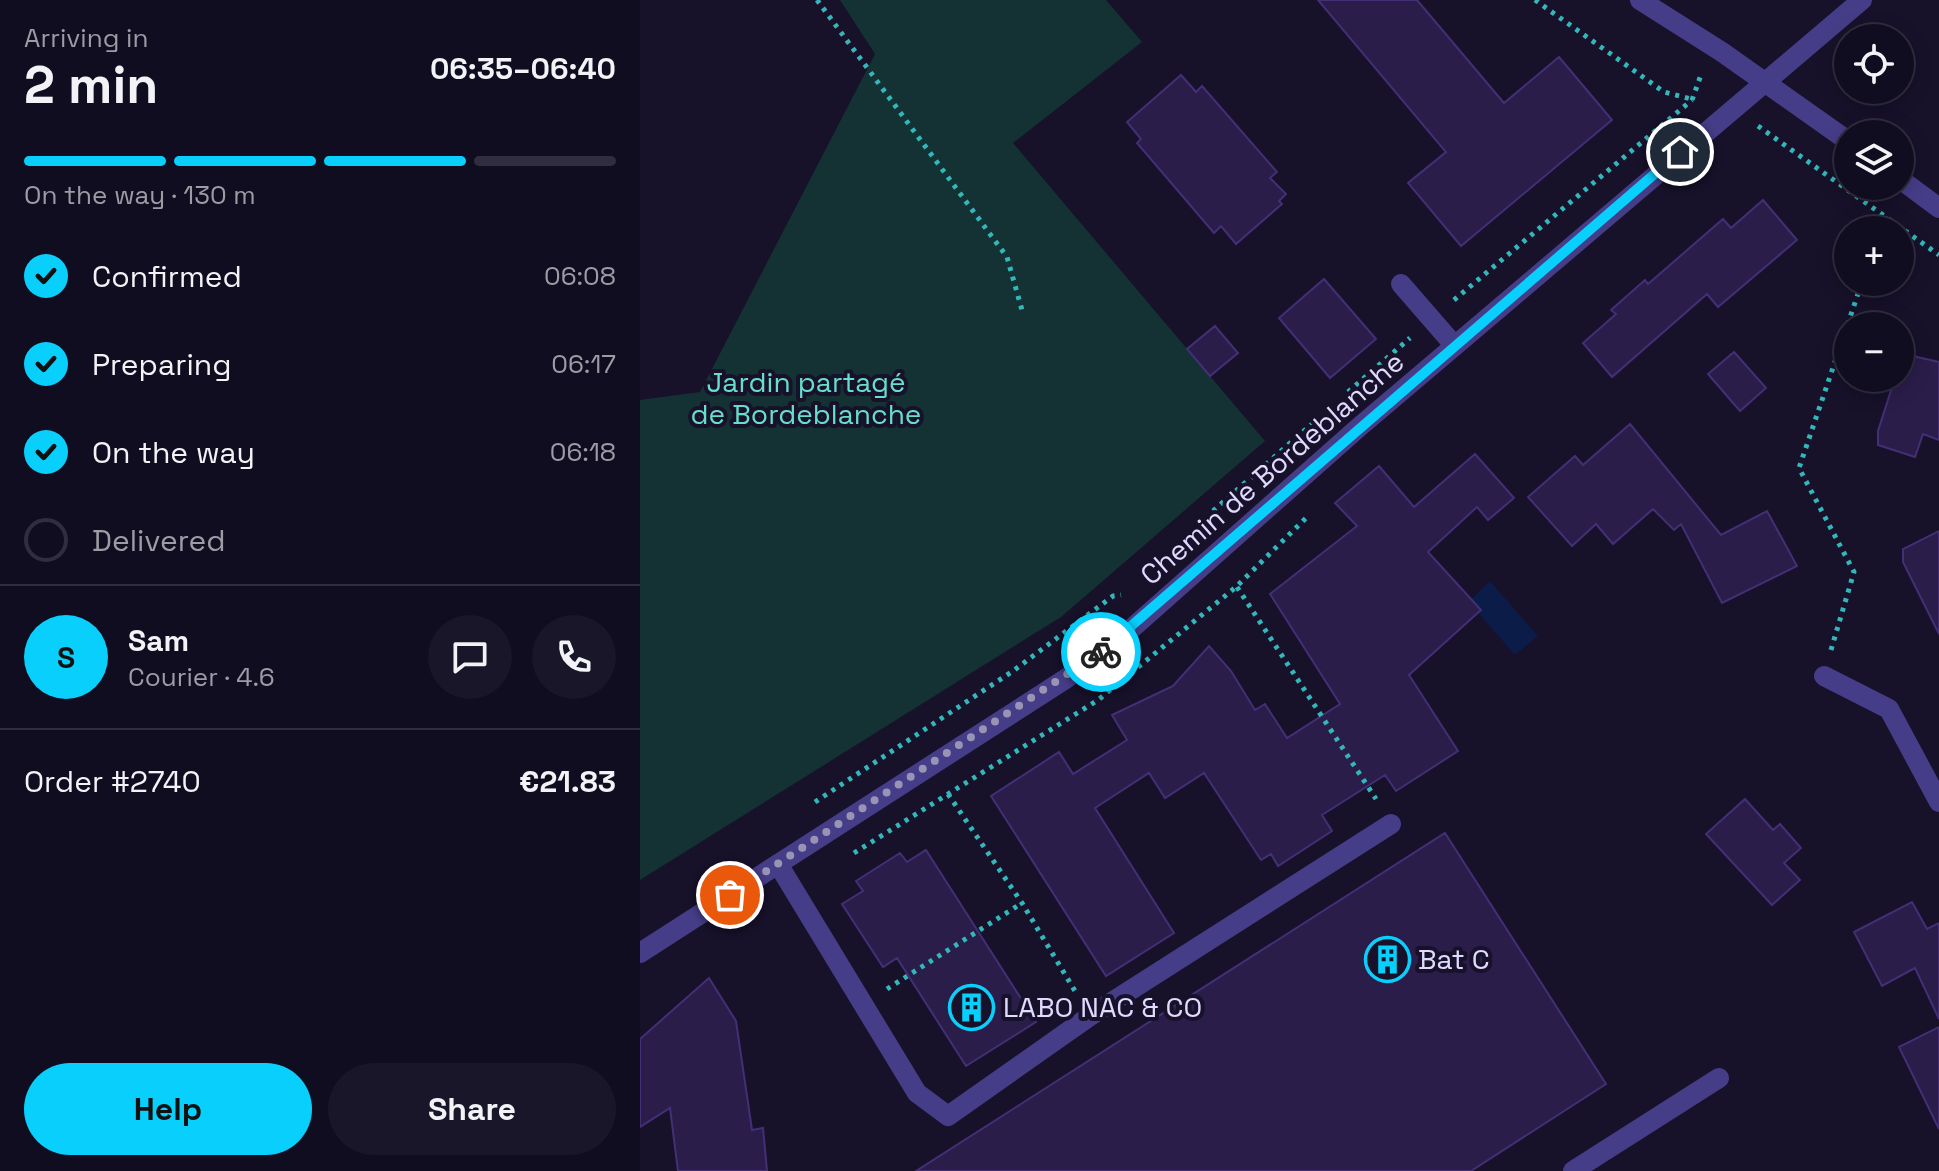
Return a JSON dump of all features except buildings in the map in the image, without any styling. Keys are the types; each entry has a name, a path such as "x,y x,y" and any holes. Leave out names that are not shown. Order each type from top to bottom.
{"street":[{"name":"Chemin de Bordeblanche","path":"640,953 1067,678 1130,630 1454,345 1862,0"},
{"path":"1650,3 1834,131"},
{"path":"1914,189 1939,208"},
{"path":"1401,284 1454,345"},
{"path":"1824,676 1889,709 1939,802"},
{"path":"778,864 917,1093 948,1116 1090,1016 1391,824"},
{"path":"1573,1171 1719,1078"}],"path":[{"path":"817,0 1007,257 1022,310"},
{"path":"1535,0 1664,92 1692,100"},
{"path":"1697,110 1692,100 1703,67"},
{"path":"1340,399 1692,100 1701,97"},
{"path":"1749,123 1764,128 1939,255"},
{"path":"1824,676 1854,572 1799,468 1857,296"},
{"path":"1207,517 1318,418"},
{"path":"1217,556 1391,824"},
{"path":"805,813 822,794 1013,671 1113,596 1135,594"},
{"path":"930,766 1022,903 1090,1016"},
{"path":"863,1004 1022,903"}],"green space":[{"name":"Jardin partagé de Bordeblanche","path":"840,0 1106,0 1142,42 1013,143 1265,441 1061,617 640,880 640,400 700,392 875,54"}],"water":[{"path":"1490,581 1538,636 1515,655 1478,613 1481,610 1471,599"}],"way so far":[{"path":"730,895 1067,678 1101,652"}],"place":[{"name":"Bat C","path":"1387,959"},
{"name":"LABO NAC & CO","path":"972,1007"}],"route":[{"path":"1101,652 1217,556 1358,428 1680,152"}]}
